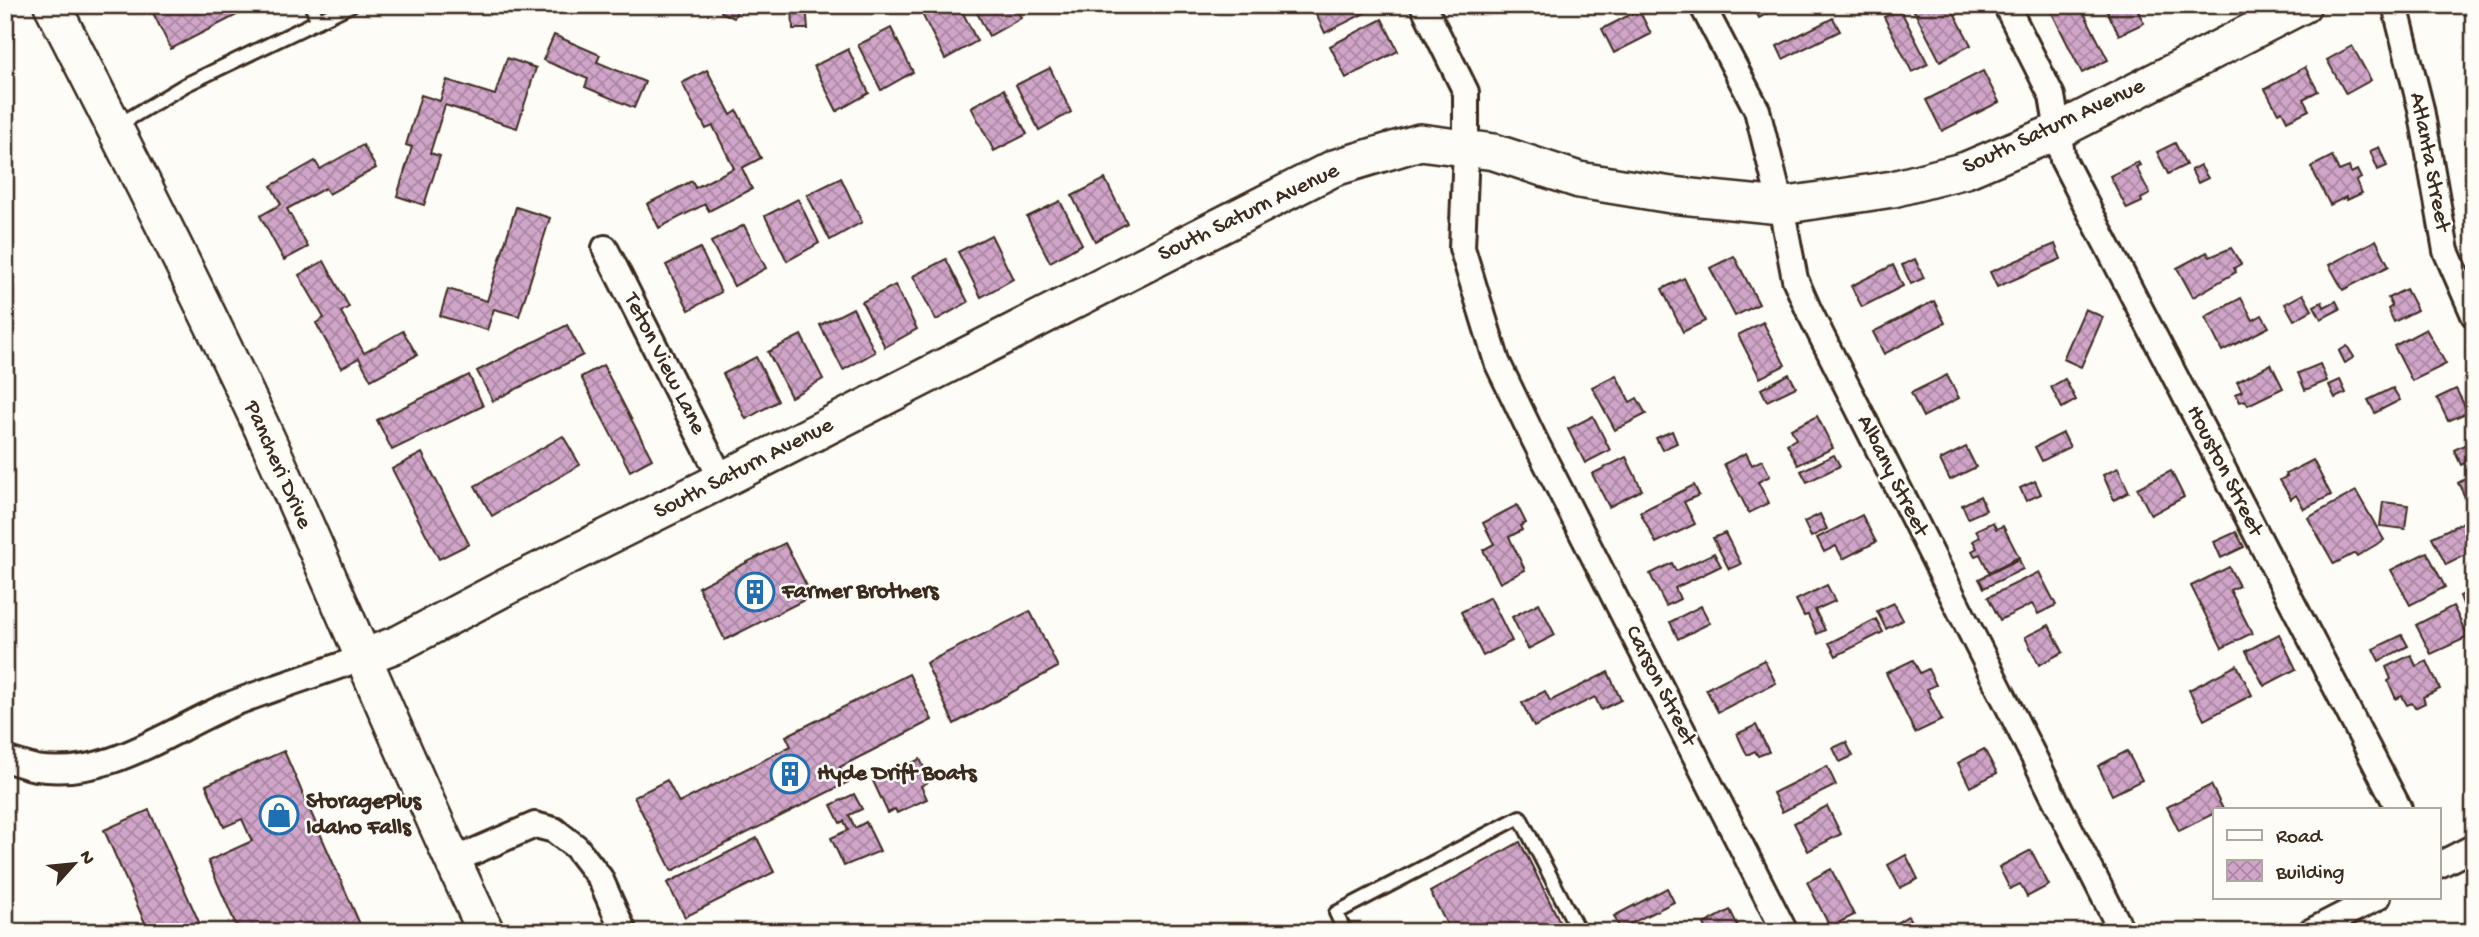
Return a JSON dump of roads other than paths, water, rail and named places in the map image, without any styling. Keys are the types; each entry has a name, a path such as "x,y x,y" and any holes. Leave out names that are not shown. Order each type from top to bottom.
{"street":[{"name":"Pancheri Drive","path":"52,5 168,231 262,429 452,861 486,932"},
{"name":"Carson Street","path":"1423,5 1466,92 1462,248 1497,362 1785,932"},
{"name":"Albany Street","path":"1702,5 1757,110 1781,206 1795,279 1809,311 2122,932"},
{"name":"Houston Street","path":"2006,5 2052,96 2063,160 2398,808"},
{"name":"South Saturn Avenue","path":"364,657 400,643 1334,168 1420,142 1494,152 1579,180 1671,195 1781,206 1893,189 1966,170 2058,131 2303,5"},
{"name":"Atlanta Street","path":"2395,5 2421,109 2446,251 2474,316"},
{"name":"Teton View Lane","path":"605,248 722,480"},
{"path":"5,759 37,768 79,769 118,759 152,746 194,720 364,657"},
{"path":"452,861 535,825 554,830 576,847 600,878 624,932"},
{"path":"2440,864 2474,847"},
{"path":"2310,932 2376,898"}],"lane":[{"path":"311,5 318,21"},
{"path":"115,127 185,85 351,5"},
{"path":"1345,932 1336,913 1520,817 1579,932"}],"place":[{"name":"Farmer Brothers","path":"755,592"},
{"name":"Hyde Drift Boats","path":"790,774"},
{"name":"StoragePlus Idaho Falls","path":"279,815"}]}
